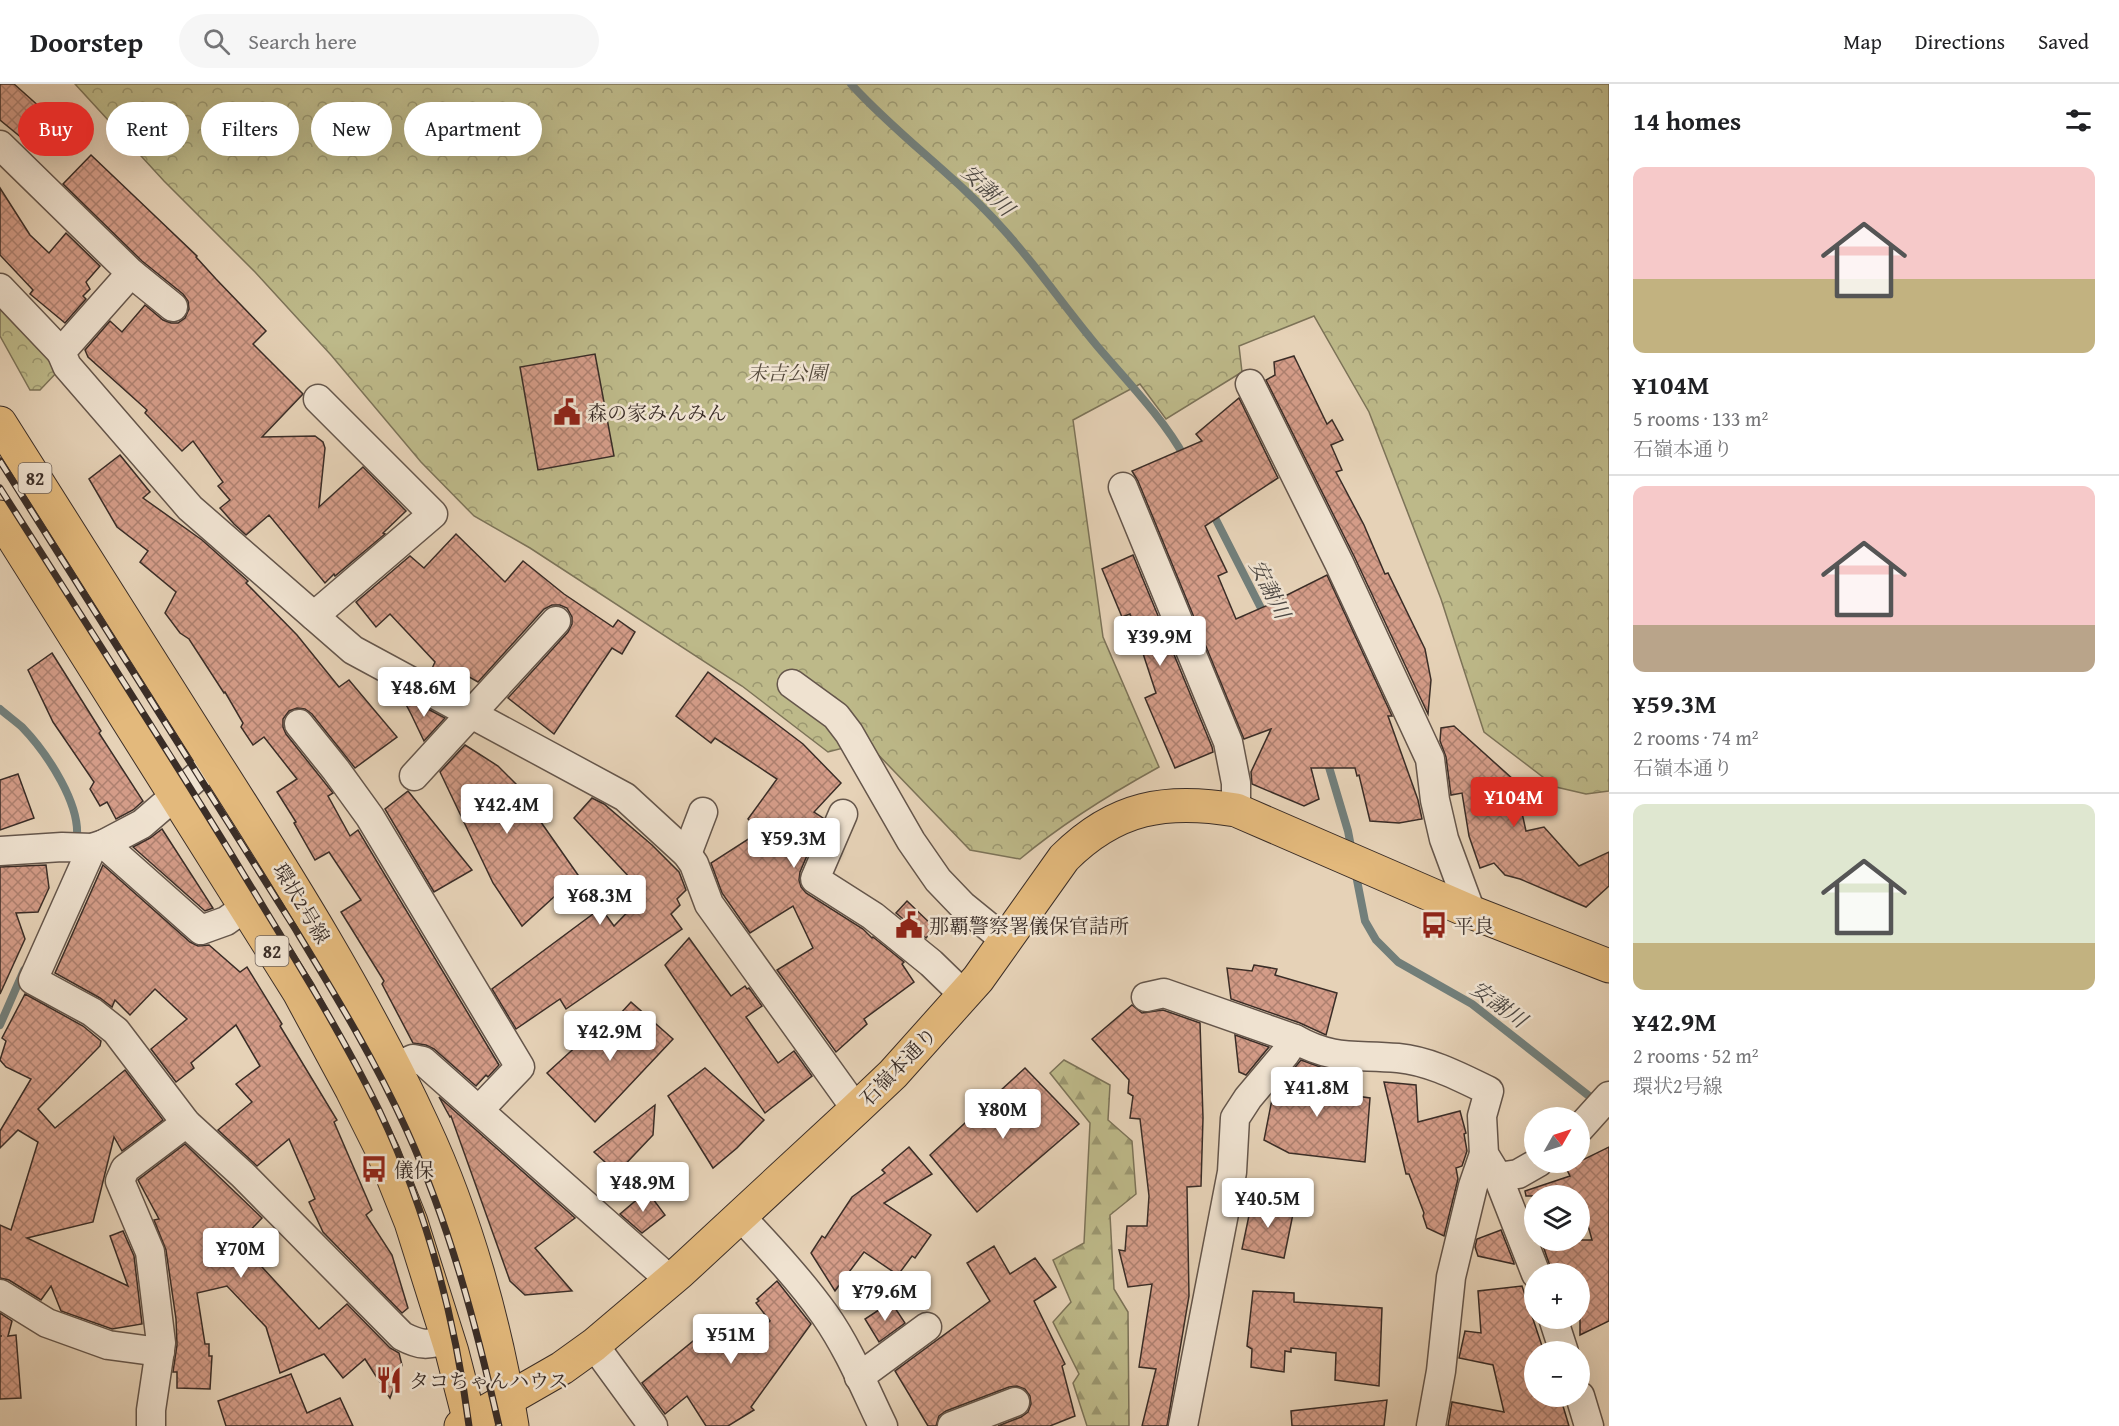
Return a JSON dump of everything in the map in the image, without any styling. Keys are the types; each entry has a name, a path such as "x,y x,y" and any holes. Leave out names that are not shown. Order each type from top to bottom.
{"main road":[{"name":"環状2号線","path":"0,423 303,902 395,1067 424,1127 457,1212 492,1329 510,1413"},
{"name":"82","path":"0,517 174,797 299,992 352,1090 383,1152 411,1222 448,1340 468,1424"},
{"name":"石嶺本通り","path":"468,1424 510,1413 562,1368 594,1345 741,1217 856,1109 893,1074 964,995 1064,858 1081,840 1098,829 1132,813 1170,805 1210,806 1236,810 1471,912"},
{"path":"1471,912 1609,966"}],"street":[{"path":"0,145 131,273 173,307"},
{"path":"61,352 131,273"},
{"path":"0,288 61,352 67,366 190,508 353,650 625,798 687,854 694,864 709,904 856,1109"},
{"path":"1250,384 1339,563 1430,759 1435,800 1444,839 1471,912"},
{"path":"314,616 433,514 318,399"},
{"path":"1122,487 1227,742 1236,783 1236,810"},
{"path":"414,777 556,621"},
{"path":"792,684 836,716 849,733 911,841 938,880 962,905 1005,940"},
{"path":"299,724 370,818 520,1067 478,1110"},
{"path":"0,851 95,846 142,824 214,762"},
{"path":"687,854 703,812"},
{"path":"843,814 815,879 873,916 931,963 964,995"},
{"path":"95,846 201,930 226,921 244,908"},
{"path":"95,846 33,980 92,1012 116,1031 186,1123 243,1175 402,1336 417,1344 429,1345 448,1340"},
{"path":"1146,997 1164,993 1338,1056 1399,1058 1424,1063 1458,1075 1489,1092 1482,1116 1491,1165 1531,1263"},
{"path":"1183,1426 1233,1172 1235,1118 1294,1039"},
{"path":"395,1067 413,1059 423,1061 670,1280"},
{"path":"1590,1117 1609,1096"},
{"path":"151,1426 151,1410 161,1343 150,1252 120,1181 124,1169 186,1123"},
{"path":"1491,1165 1518,1174 1524,1171"},
{"path":"1431,1426 1441,1371 1451,1277 1473,1186 1491,1165"},
{"path":"741,1217 778,1257 825,1315 883,1426"},
{"path":"0,1294 47,1323 108,1345 159,1352"},
{"path":"859,1377 927,1327"},
{"path":"594,1345 653,1426"},
{"path":"952,1426 1015,1402"},
{"path":"1583,1407 1589,1426"}],"green space":[{"name":"末吉公園","path":"75,84 1609,84 1609,791 1586,794 1556,787 1484,732 1441,599 1369,412 1314,316 1239,346 1242,372 1166,419 1140,384 1073,420 1103,637 1159,767 1087,810 1020,859 970,850 866,742 828,752 742,686 530,548 474,516 421,462 331,355 255,272 141,156 189,156 189,102 106,102 106,118 94,102"},
{"path":"0,299 59,370 40,390 30,390 0,336"},
{"path":"1064,1060 1110,1085 1108,1120 1132,1141 1136,1194 1110,1215 1114,1289 1128,1312 1129,1426 1087,1426 1073,1383 1079,1374 1053,1322 1071,1302 1053,1260 1084,1243 1090,1123 1050,1073"}],"building":[{"path":"0,84 14,84 34,102 18,102 18,135 0,120"},
{"path":"92,156 197,256 266,331 253,344 303,394 262,437 315,436 323,442 325,448 319,507 363,467 406,511 383,533 385,534 325,583 269,515 246,535 234,524 220,508 230,500 218,486 223,482 193,441 182,451 145,413 147,410 88,357 85,350 110,321 122,332 145,305 163,320 178,323 185,318 189,309 188,301 183,294 142,261 63,184"},
{"path":"0,188 30,235 49,253 66,233 100,266 86,282 90,289 83,296 86,299 65,323 30,294 33,290 0,255"},
{"name":"森の家みんみん","path":"595,354 614,456 538,470 520,367"},
{"path":"1294,356 1327,424 1332,420 1343,440 1331,445 1342,470 1336,472 1364,525 1385,574 1388,573 1425,649 1431,680 1428,714 1354,556 1266,380 1275,375 1274,362"},
{"path":"1239,398 1278,478 1205,526 1227,572 1218,576 1236,619 1284,598 1327,575 1392,716 1388,716 1418,800 1422,819 1399,823 1370,821 1359,775 1357,776 1355,768 1311,768 1319,799 1304,806 1252,784 1251,772 1271,729 1244,739 1132,471 1202,441 1196,434"},
{"path":"120,455 150,492 143,498 202,540 248,581 246,583 297,635 339,687 349,680 397,737 355,768 312,714 305,709 297,708 289,711 283,719 286,734 333,793 328,796 350,836 358,830 499,1065 476,1086 434,1049 413,1043 382,984 384,981 341,912 361,900 329,852 315,860 294,823 296,822 277,792 297,779 264,737 253,745 241,727 243,723 225,692 189,639 180,633 165,613 176,592 140,562 148,551 117,527 89,479"},
{"path":"456,534 505,582 523,561 564,594 613,627 618,620 635,632 622,654 612,648 554,734 508,698 568,632 572,624 572,617 567,608 552,605 544,609 478,682 464,674 455,686 430,673 435,662 390,614 376,627 356,602 410,556 424,568"},
{"path":"1133,555 1213,752 1175,768 1145,698 1156,693 1130,614 1122,617 1102,569"},
{"path":"52,653 101,731 99,733 143,801 133,810 116,819 107,802 100,806 90,789 94,782 53,722 28,670"},
{"path":"708,672 803,744 841,783 814,812 823,818 800,872 801,887 806,893 863,929 904,962 902,964 914,982 864,1019 867,1024 836,1052 777,970 813,948 793,906 750,933 722,893 711,863 761,831 748,819 777,779 715,738 711,743 676,716"},
{"path":"401,695 445,718 424,741 411,714"},
{"path":"1454,726 1515,781 1526,831 1544,827 1579,866 1609,852 1609,886 1586,907 1505,875 1494,863 1480,868 1469,836 1462,793 1451,795 1446,757 1440,741 1441,728"},
{"path":"465,745 498,766 519,787 517,788 578,875 522,926 493,883 440,772"},
{"path":"18,774 34,818 0,830 0,780"},
{"path":"408,791 472,870 434,892 385,809"},
{"path":"592,798 604,804 652,845 679,872 686,890 677,899 680,905 671,914 682,929 566,1009 560,999 516,1029 492,989 601,908 614,926 645,894 574,818"},
{"path":"162,829 213,908 205,911 133,847"},
{"path":"46,865 49,888 38,912 16,913 25,939 0,994 0,867"},
{"path":"103,865 190,942 198,946 209,945 240,972 247,967 337,1120 334,1122 372,1210 366,1215 392,1255 408,1308 402,1313 323,1232 309,1202 315,1199 289,1139 257,1166 218,1130 252,1102 236,1084 260,1066 236,1025 191,1063 194,1068 176,1082 151,1049 187,1019 155,989 130,1015 115,1000 112,1007 55,973"},
{"path":"907,901 935,928 926,938 896,913"},
{"path":"689,938 731,996 745,986 762,1006 746,1017 778,1063 794,1051 812,1076 765,1113 665,965"},
{"path":"1254,965 1277,969 1275,975 1337,993 1326,1035 1300,1023 1231,999 1227,968 1252,971"},
{"path":"25,994 83,1026 101,1041 100,1046 38,1109 55,1128 125,1070 163,1120 122,1151 114,1137 93,1222 27,1238 128,1286 110,1236 123,1231 134,1256 142,1324 112,1329 61,1311 51,1286 41,1300 9,1280 0,1278 0,1225 11,1230 38,1142 18,1130 0,1148 0,1131 31,1079 6,1067 0,1060 6,1041 2,1038"},
{"path":"631,1002 673,1039 595,1122 547,1073 581,1042 588,1049"},
{"path":"1132,1005 1142,1013 1163,1010 1200,1023 1203,1118 1201,1186 1187,1187 1189,1296 1167,1426 1142,1426 1156,1369 1139,1367 1152,1284 1128,1287 1119,1250 1125,1251 1127,1226 1147,1226 1149,1196 1140,1119 1130,1118 1133,1096 1128,1093 1129,1080 1092,1039"},
{"path":"1235,1035 1269,1047 1246,1075 1239,1072"},
{"path":"1301,1060 1323,1068 1322,1091 1370,1098 1365,1162 1289,1153 1264,1140 1273,1094"},
{"path":"705,1068 764,1120 737,1148 713,1168 668,1096"},
{"path":"1025,1068 1079,1124 977,1212 930,1155"},
{"path":"1384,1082 1416,1085 1418,1122 1460,1111 1466,1133 1464,1134 1467,1151 1462,1166 1456,1168 1458,1179 1444,1236 1427,1228 1424,1213 1409,1174 1406,1174"},
{"path":"439,1097 575,1218 535,1248 572,1291 525,1295 510,1281 451,1116"},
{"path":"655,1105 653,1135 617,1173 594,1152"},
{"path":"185,1144 262,1218 239,1242 319,1329 347,1304 390,1348 399,1353 402,1365 390,1398 365,1359 343,1378 324,1354 280,1373 266,1327 227,1286 197,1293 205,1344 209,1344 209,1356 212,1356 210,1389 177,1388 177,1372 173,1372 177,1345 176,1319 166,1250 154,1220 159,1219 138,1180"},
{"path":"909,1147 932,1174 884,1203 931,1235 915,1258 912,1256 898,1275 864,1252 835,1291 811,1253 822,1236 825,1238 852,1197 885,1173 882,1170"},
{"path":"1609,1147 1609,1321 1580,1335 1580,1329 1590,1329 1590,1263 1549,1263 1545,1251 1590,1251 1590,1240 1592,1240 1590,1185 1543,1185 1570,1176 1568,1173 1590,1173 1590,1156"},
{"path":"647,1191 665,1215 642,1233 620,1214"},
{"path":"1252,1201 1294,1209 1284,1258 1242,1249"},
{"path":"1501,1230 1514,1264 1478,1256 1475,1247 1477,1239"},
{"path":"994,1246 1010,1274 1035,1258 1056,1287 1034,1301 1065,1364 1062,1366 1075,1416 1050,1426 998,1426 1028,1412 1031,1404 1030,1396 1025,1389 1017,1386 946,1411 939,1416 936,1426 928,1426 895,1371 990,1301 967,1263"},
{"path":"777,1281 811,1324 751,1407 754,1410 728,1426 706,1426 687,1396 665,1414 642,1383 698,1337 705,1344 719,1333 733,1351 770,1321 756,1303 759,1301 757,1299"},
{"path":"1522,1286 1524,1329 1536,1329 1540,1341 1524,1341 1524,1407 1563,1407 1569,1426 1448,1426 1452,1402 1504,1412 1493,1365 1459,1358 1465,1331 1481,1333 1478,1291"},
{"path":"1253,1291 1294,1293 1294,1302 1382,1308 1379,1386 1335,1380 1336,1353 1291,1348 1291,1352 1285,1351 1284,1372 1251,1367 1252,1349 1247,1346"},
{"path":"891,1302 905,1323 879,1342 865,1319"},
{"path":"0,1313 12,1321 8,1336 16,1335 21,1398 0,1399"},
{"path":"291,1374 307,1413 340,1398 353,1426 226,1426 218,1401"},
{"path":"1387,1400 1384,1426 1292,1426 1291,1411"}],"waterway":[{"name":"安謝川","path":"851,84 888,121 966,191 1003,229 1156,414 1185,458"},
{"name":"安謝川","path":"1211,510 1265,616"},
{"path":"0,709 22,727 52,765 69,797 74,813 77,829 76,843"},
{"name":"安謝川","path":"1326,757 1352,852"},
{"name":"安謝川","path":"1355,870 1365,921 1376,940 1398,962 1472,1004 1598,1103"},
{"path":"0,1025 24,970"}],"railway":[{"path":"0,461 294,927 381,1078 407,1131 449,1239 471,1313 499,1426"},
{"path":"0,488 290,950 379,1110 411,1186 436,1264 456,1345 469,1426"}],"place":[{"name":"森の家みんみん","path":"567,412"},
{"name":"那覇警察署儀保官詰所","path":"909,925"},
{"name":"平良","path":"1434,925"},
{"name":"儀保","path":"374,1169"},
{"name":"タコちゃんハウス","path":"389,1380"}]}
